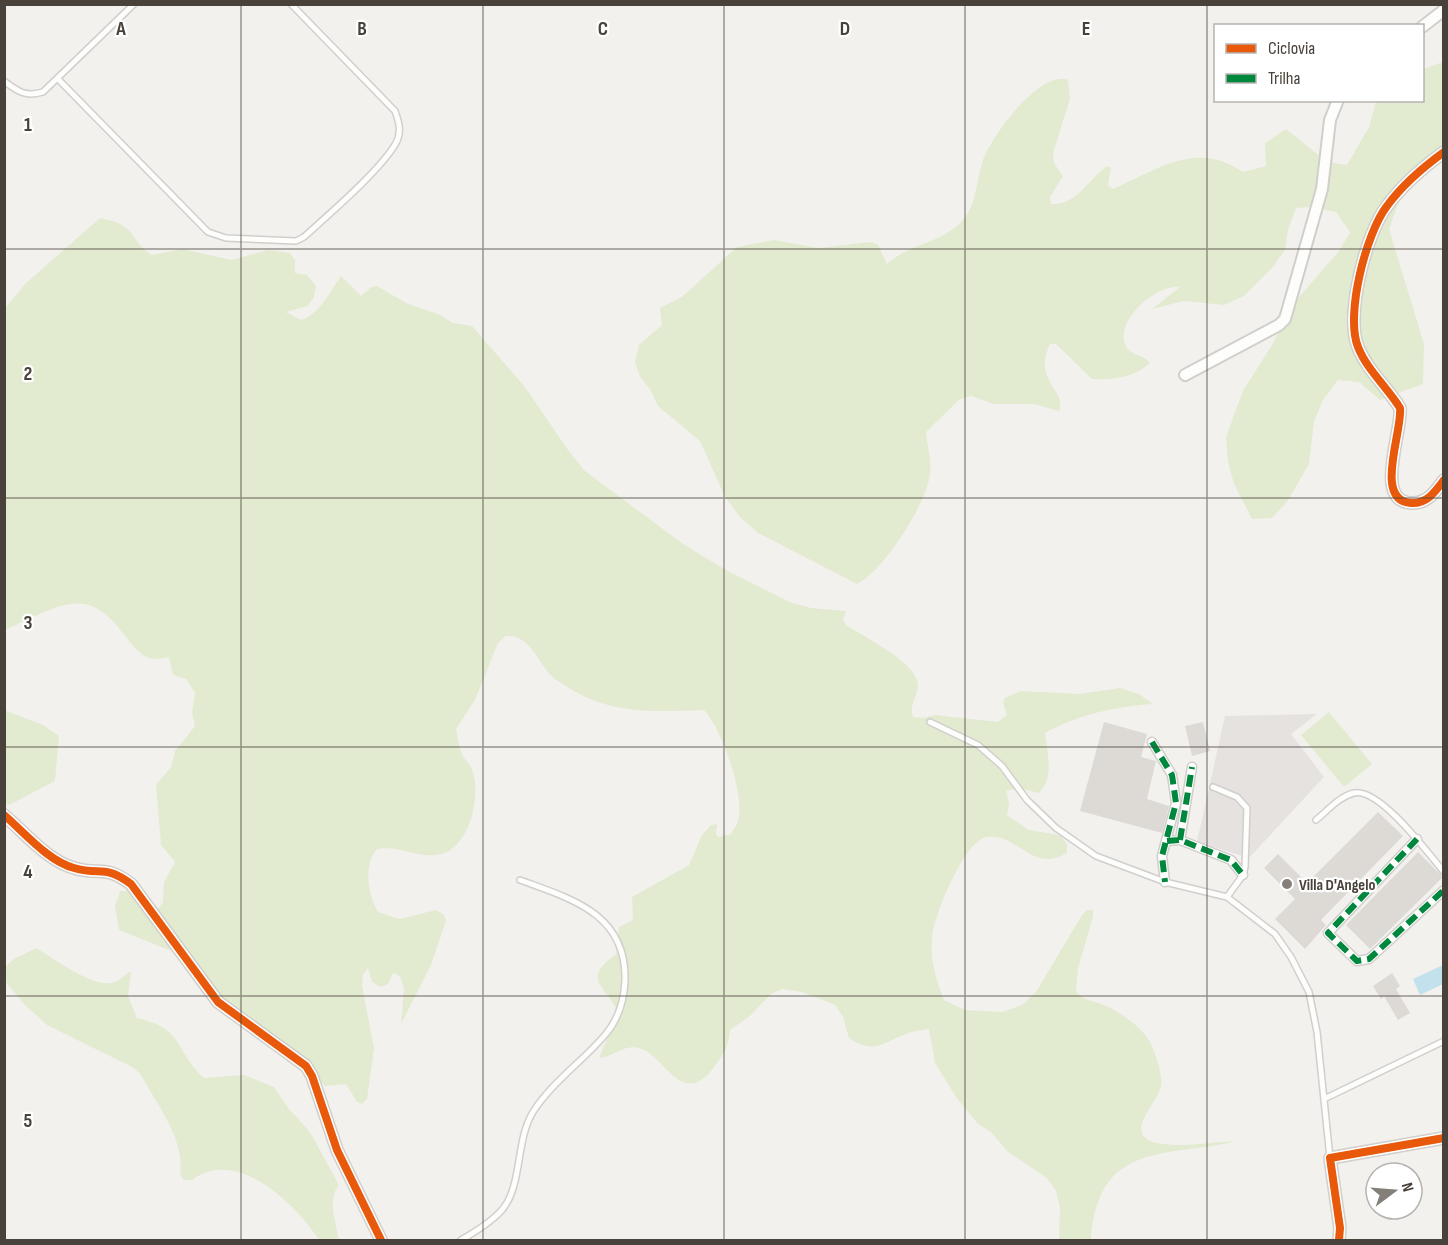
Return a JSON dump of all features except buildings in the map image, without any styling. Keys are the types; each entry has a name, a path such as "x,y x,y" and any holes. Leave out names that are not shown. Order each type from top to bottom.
{"street":[{"path":"1424,25 1443,10"},
{"path":"1185,375 1261,335 1285,319 1322,189 1330,120 1337,102"},
{"path":"1443,152 1403,185 1385,208 1373,232 1356,290 1352,325 1358,347 1400,408 1401,419 1390,479 1394,490 1400,499 1408,503 1418,503 1428,499 1443,480"},
{"path":"1152,742 1172,775 1176,803 1162,856 1165,882"},
{"path":"1180,840 1192,767"},
{"path":"4,814 59,862 76,869 115,872 131,884 218,1002 243,1023 306,1066 312,1076 337,1150 381,1240"},
{"path":"1417,839 1328,933 1357,961 1369,959 1443,890"},
{"path":"1167,841 1180,840 1231,861 1243,875"},
{"path":"1339,1240 1330,1158 1443,1138"}],"lane":[{"path":"4,81 17,91 30,96 43,92 135,4"},
{"path":"58,79 208,231 226,238 296,240 304,237 378,164 396,143 400,128 395,111 291,4"},
{"path":"930,722 978,745 1002,766 1027,800 1056,828 1096,856 1165,882 1227,897 1275,934 1291,957 1309,992 1317,1032 1330,1158"},
{"path":"1213,787 1237,797 1247,808 1243,875 1227,897"},
{"path":"1316,820 1351,793 1365,792 1379,801 1417,839 1443,872"},
{"path":"460,1240 484,1226 503,1210 514,1182 521,1137 533,1111 606,1034 618,1015 625,989 625,966 620,945 610,926 574,899 520,880"},
{"path":"1324,1099 1443,1041"}],"green space":[{"path":"1443,62 1443,155 1405,185 1389,229 1424,344 1423,384 1380,400 1359,382 1338,380 1323,400 1314,422 1309,464 1287,502 1272,518 1252,519 1234,484 1228,462 1226,438 1244,389 1272,345 1293,304 1339,251 1350,232 1336,212 1311,207 1296,208 1288,230 1285,250 1272,268 1244,296 1224,305 1184,301 1152,309 1180,287 1160,291 1140,305 1132,314 1124,334 1127,348 1150,363 1137,372 1116,378 1092,379 1056,344 1050,344 1045,367 1058,397 1059,411 1034,404 994,404 971,396 959,400 926,432 930,474 921,502 891,552 879,566 857,584 758,533 741,518 725,497 700,441 658,406 650,389 640,377 635,362 639,345 662,325 660,308 683,296 737,247 774,240 819,248 871,242 878,245 887,264 905,252 953,229 971,208 983,160 996,136 1031,94 1057,79 1068,80 1070,99 1053,153 1054,163 1063,176 1050,197 1051,204 1060,203 1075,196 1107,166 1111,168 1108,186 1113,189 1162,166 1194,158 1210,158 1243,172 1266,166 1265,143 1286,129 1327,162 1347,165 1369,127 1375,105 1378,102 1424,102 1424,69"},
{"path":"100,218 113,221 127,229 152,255 182,249 232,260 268,250 290,253 295,260 295,273 307,275 316,286 314,297 308,306 286,312 301,320 314,313 341,276 361,296 371,287 377,286 408,304 438,314 453,323 472,326 525,387 585,471 683,544 726,570 792,603 811,608 846,611 843,620 846,625 901,660 916,678 918,686 912,709 913,717 923,718 935,715 998,722 1007,715 1003,703 1005,698 1021,691 1079,694 1120,688 1139,694 1153,704 1098,712 1045,733 1049,764 1044,787 1039,793 1019,788 1006,791 1009,803 1007,815 1029,830 1060,835 1067,844 1067,853 1055,858 1044,859 998,837 987,837 978,841 960,864 938,914 932,938 934,970 944,1000 965,1010 1002,1012 1022,1005 1036,992 1082,915 1087,910 1093,910 1078,968 1076,991 1086,999 1100,1003 1130,1020 1141,1030 1152,1046 1160,1070 1161,1086 1143,1121 1141,1129 1143,1135 1150,1141 1172,1145 1236,1141 1157,1154 1122,1169 1109,1182 1099,1200 1093,1220 1091,1240 1059,1240 1060,1208 1056,1191 1047,1178 1008,1152 991,1132 978,1124 956,1097 935,1063 929,1029 909,1033 878,1046 865,1046 849,1038 843,1017 835,1005 802,992 782,989 771,994 750,1016 730,1030 722,1057 700,1081 690,1084 681,1081 648,1052 639,1048 623,1049 599,1058 618,1013 599,983 599,971 616,954 619,927 633,920 632,897 689,865 702,835 711,825 717,824 718,837 731,834 739,817 738,792 724,745 704,710 644,711 626,709 591,699 555,679 528,645 515,637 506,636 498,643 475,700 456,729 462,753 471,767 475,791 471,820 458,844 436,855 385,848 377,849 370,863 368,880 378,912 399,919 436,910 444,915 446,921 431,965 401,1024 404,989 400,976 393,973 388,984 380,987 372,982 368,968 363,974 362,985 374,1049 367,1099 362,1104 357,1102 346,1084 325,1086 297,1057 188,971 184,956 119,930 115,906 120,891 127,891 152,909 159,908 163,902 164,882 175,862 161,845 156,785 171,767 175,751 195,726 192,712 195,693 186,679 173,675 169,657 155,659 145,656 136,649 110,618 86,604 70,604 54,608 5,630 5,308 26,283"},
{"path":"4,710 43,725 59,736 55,781 9,805 4,804"},
{"path":"1329,712 1372,764 1344,787 1301,735"},
{"path":"37,948 73,971 94,981 111,983 131,971 128,996 137,1018 164,1028 172,1035 204,1078 244,1075 274,1087 289,1109 310,1132 339,1185 335,1191 333,1204 339,1240 319,1240 296,1211 280,1196 245,1175 227,1170 209,1171 192,1180 184,1180 180,1174 178,1148 174,1135 141,1075 134,1068 47,1025 25,1005 5,981 5,967 15,958"}],"shaded area":[{"path":"1317,714 1291,734 1324,777 1249,858 1197,842 1225,716"}],"water":[{"path":"1443,965 1443,984 1420,995 1413,979"}],"marked path":[{"path":"1152,742 1172,775 1176,803 1162,856 1165,882"},
{"path":"1180,840 1192,767"},
{"path":"1417,839 1328,933 1357,961 1369,959 1444,890"},
{"path":"1167,841 1180,840 1231,860 1243,875"}],"cycle path":[{"path":"1444,152 1406,183 1379,218 1365,254 1354,315 1358,347 1372,371 1400,408 1392,463 1394,490 1400,499 1417,503 1430,496 1444,480"},
{"path":"4,815 37,846 64,864 83,870 108,872 131,884 218,1002 306,1066 312,1076 337,1150 381,1240"},
{"path":"1339,1240 1340,1228 1330,1158 1444,1138"}],"place":[{"name":"Villa D'Angelo","path":"1287,884"}]}
